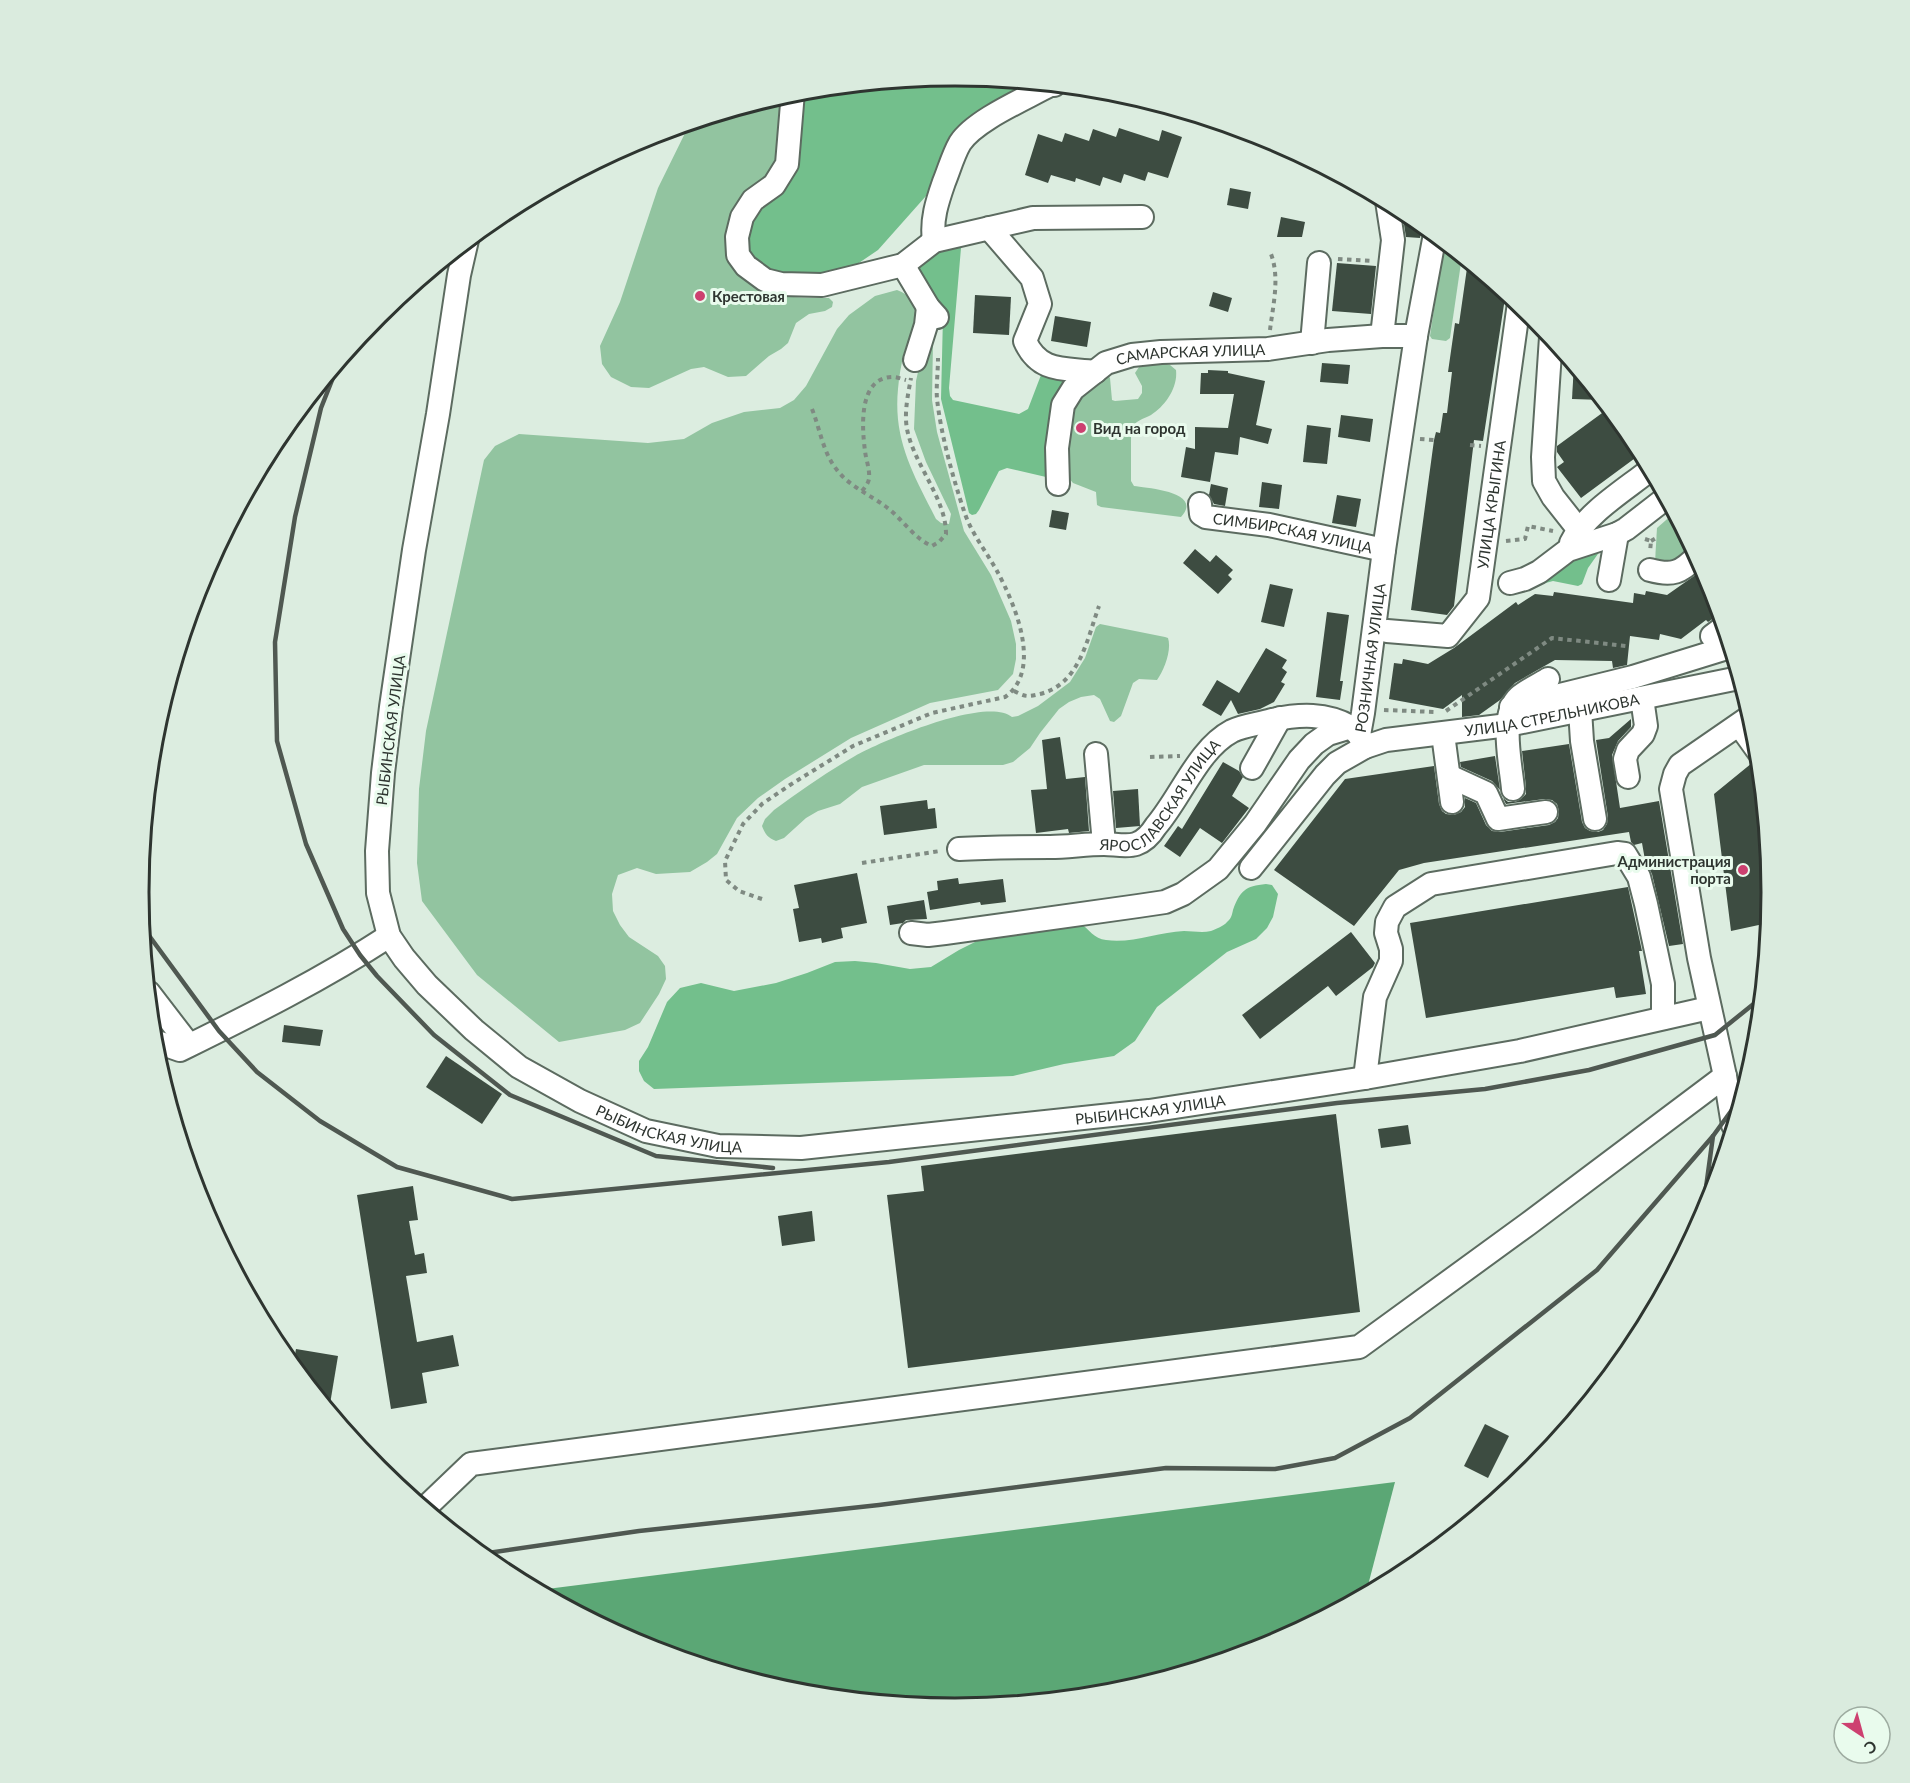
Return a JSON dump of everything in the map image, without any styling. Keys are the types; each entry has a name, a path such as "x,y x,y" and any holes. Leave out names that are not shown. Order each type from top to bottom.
{"street":[{"path":"934,241 932,232 934,213 959,145 968,133 980,124 1041,90"},
{"path":"792,102 787,164 774,185 753,200 742,217 737,237 738,255 746,266 765,280 799,286 822,285 903,266 934,241 1033,218 1142,217"},
{"path":"1382,336 1393,240 1389,213"},
{"path":"989,228 1032,278 1040,304 1025,341 1033,355 1044,365 1095,372"},
{"name":"РОЗНИЧНАЯ УЛИЦА","path":"911,933 945,933 1165,902 1183,894 1218,869 1255,824 1299,760 1314,744 1328,734 1358,736 1364,713 1384,550 1416,336 1433,243"},
{"name":"РЫБИНСКАЯ УЛИЦА","path":"464,252 414,550 383,773 377,851 378,893 389,936 404,958 474,1030 519,1067 580,1101 646,1131 718,1146 801,1148 1149,1111 1365,1078 1520,1051 1709,1008"},
{"path":"1312,343 1327,263"},
{"path":"903,266 933,312 926,325 912,370"},
{"name":"УЛИЦА КРЫГИНА","path":"1387,631 1448,636 1478,598 1482,491 1517,314"},
{"name":"САМАРСКАЯ УЛИЦА","path":"1058,484 1057,448 1063,405 1073,389 1106,363 1132,355 1161,352 1268,349 1328,340 1416,336"},
{"path":"1550,349 1543,457 1544,481 1553,497 1568,537"},
{"path":"1510,583 1539,572 1568,537 1644,474"},
{"path":"1568,537 1622,531 1660,502"},
{"name":"СИМБИРСКАЯ УЛИЦА","path":"1201,509 1206,517 1269,525 1384,550"},
{"path":"1609,580 1622,531"},
{"path":"1650,570 1672,574 1691,563"},
{"path":"1504,714 1633,677 1720,638"},
{"name":"УЛИЦА СТРЕЛЬНИКОВА","path":"1358,736 1386,740 1453,733 1504,714 1580,710 1733,679"},
{"path":"1513,789 1504,714 1519,697 1548,680"},
{"path":"1628,777 1625,759 1628,750 1643,734 1646,726 1642,698"},
{"path":"1580,710 1582,741 1595,819"},
{"name":"ЯРОСЛАВСКАЯ УЛИЦА","path":"959,849 1005,846 1133,845 1148,836 1166,815 1204,755 1221,739 1234,731 1280,718 1322,716 1336,719 1358,736"},
{"path":"1252,768 1280,718"},
{"path":"1731,1111 1709,1008 1671,789 1680,765 1743,722"},
{"path":"1452,802 1449,776 1453,733"},
{"path":"1251,868 1358,736"},
{"path":"1096,754 1104,844"},
{"path":"1449,776 1486,793 1498,819 1546,812"},
{"path":"1365,1078 1375,997 1391,962 1391,949 1386,933 1387,922 1395,907 1431,884 1617,853 1625,854 1639,877 1646,904 1663,984 1663,1018"},
{"path":"163,1044 180,1050 330,972 389,936"},
{"path":"157,1005 189,1045"},
{"path":"431,1503 471,1464 1359,1347 1725,1076"}],"path":[{"path":"1268,349 1276,279 1271,254"},
{"path":"1327,263 1339,259 1391,263"},
{"path":"762,899 740,891 726,880 725,861 743,824 762,804 853,746 932,713 1005,697 1014,691 1022,676 1024,660 1018,618 998,571 969,527 957,491 937,398 939,337 933,312"},
{"path":"812,410 830,459 838,472 862,491 887,508 922,541 932,546 946,534 946,524 907,429 906,408 912,370 880,380 871,387 867,396 862,420 869,471 868,482 862,491"},
{"path":"1422,439 1434,440"},
{"path":"1526,539 1528,526 1568,537"},
{"path":"1622,531 1651,541 1656,538"},
{"path":"1650,570 1651,541"},
{"path":"1014,691 1027,697 1049,692 1068,678 1082,655 1098,606"},
{"path":"1382,710 1446,712 1551,638 1626,646"},
{"path":"1150,757 1168,756"},
{"path":"862,863 959,849"}],"shaded area":[{"path":"955,86 1028,89 949,141 926,196 878,250 850,269 820,276 797,276 770,270 750,255 746,241 748,223 759,207 780,189 799,101 850,92 902,87"},
{"path":"782,105 778,159 738,273 748,282 769,293 792,297 829,298 833,302 832,307 809,314 796,323 788,343 746,376 728,377 704,367 691,369 649,388 631,387 611,377 602,364 600,346 620,302 658,188 686,132 746,113"},
{"path":"960,245 949,388 953,400 1019,414 1028,409 1041,375 1073,374 1050,475 1046,477 1007,468 999,471 979,510 972,515 969,513 941,399 943,316 915,269 938,249"},
{"path":"1444,251 1461,265 1450,338 1446,341 1432,339 1430,336 1442,254"},
{"path":"897,290 912,301 915,309 913,326 904,353 898,384 897,408 902,441 913,472 936,519 941,523 949,524 951,514 926,462 914,429 916,381 920,363 933,342 932,400 937,432 964,531 991,575 1011,621 1016,644 1013,674 998,690 930,703 851,738 758,798 737,818 717,854 690,872 656,874 637,868 618,875 612,894 613,911 629,937 658,956 665,966 666,979 640,1023 625,1030 559,1042 477,975 422,901 417,863 419,789 426,731 484,460 495,446 519,434 648,443 684,439 712,423 744,412 780,408 794,400 806,386 837,329 849,315 875,296"},
{"path":"1163,363 1176,370 1175,383 1170,396 1161,407 1137,422 1131,429 1131,481 1134,486 1161,490 1180,497 1185,502 1186,509 1181,517 1101,507 1097,505 1096,492 1073,483 1067,476 1071,408 1081,392 1108,375 1112,400 1138,399 1142,393 1142,386 1135,373 1139,367"},
{"path":"1669,518 1687,554 1671,565 1655,562 1657,528"},
{"path":"1600,551 1588,568 1582,584 1578,586 1553,581 1542,584 1540,581 1571,556"},
{"path":"1100,624 1165,637 1168,638 1169,643 1167,660 1157,680 1139,679 1133,683 1121,716 1114,722 1110,721 1100,699 1094,695 1081,697 1059,709 1030,748 1013,762 1003,765 924,765 862,787 840,804 818,811 806,818 784,838 776,841 766,833 762,826 774,810 824,775 868,749 958,716 980,712 999,712 1012,717 1038,706 1070,682 1085,658 1096,627"},
{"path":"1272,885 1278,894 1273,917 1267,928 1256,939 1227,952 1157,1007 1135,1041 1114,1056 1064,1064 1013,1076 654,1089 644,1081 639,1071 639,1061 648,1047 667,1002 680,988 701,983 734,991 776,983 835,962 855,961 910,969 931,967 979,940 1080,923 1098,938 1115,941 1174,932 1211,931 1229,920 1238,898 1244,891 1253,886"},
{"path":"1395,1482 1368,1583 1311,1614 1214,1655 1164,1670 1060,1691 955,1698 850,1691 798,1682 696,1655 647,1636 550,1589"}],"building":[{"path":"1119,128 1159,141 1162,130 1182,137 1168,178 1148,172 1145,181 1124,174 1121,183 1103,177 1100,186 1076,178 1075,182 1051,175 1048,183 1025,175 1038,134 1062,142 1065,133 1089,141 1093,129 1116,137"},
{"path":"1230,188 1251,192 1248,209 1227,205"},
{"path":"1281,217 1305,222 1302,237 1277,237"},
{"path":"1404,221 1421,234 1420,238 1406,237"},
{"path":"1337,263 1376,266 1371,314 1332,311"},
{"path":"1467,270 1504,303 1483,441 1474,440 1454,606 1447,615 1411,610 1434,440 1436,432 1440,433 1443,413 1447,413 1452,372 1448,372 1455,323 1459,324"},
{"path":"1213,292 1232,298 1228,312 1209,306"},
{"path":"975,295 1011,297 1009,335 973,333"},
{"path":"1055,316 1091,322 1087,347 1051,341"},
{"path":"1322,363 1350,365 1348,384 1320,382"},
{"path":"1208,370 1228,371 1228,373 1265,381 1256,425 1272,429 1268,444 1240,437 1238,455 1215,452 1210,482 1181,477 1186,447 1195,449 1195,427 1228,428 1234,394 1200,394 1201,373 1208,373"},
{"path":"1573,375 1593,400 1572,399"},
{"path":"1602,413 1634,459 1581,498 1557,467 1564,462 1557,452 1557,446"},
{"path":"1341,415 1373,419 1370,442 1338,437"},
{"path":"1307,425 1331,428 1327,464 1303,462"},
{"path":"1262,482 1282,485 1279,509 1259,507"},
{"path":"1211,484 1228,488 1225,506 1214,504 1209,495"},
{"path":"1337,495 1361,499 1356,527 1332,523"},
{"path":"1052,510 1069,513 1066,530 1049,527"},
{"path":"1195,549 1210,562 1216,555 1233,570 1228,575 1232,579 1218,594 1183,563"},
{"path":"1696,575 1713,619 1708,622 1706,620 1681,639 1660,634 1659,640 1630,636 1627,665 1613,668 1612,661 1555,660 1515,683 1500,700 1479,715 1462,717 1462,695 1443,709 1389,699 1394,663 1402,664 1403,659 1428,664 1454,648 1516,602 1518,605 1535,594 1553,596 1554,592 1633,603 1634,593 1645,595 1646,591 1667,595"},
{"path":"1270,584 1293,589 1284,627 1261,622"},
{"path":"1327,612 1349,615 1340,681 1343,681 1340,700 1316,697"},
{"path":"1266,648 1287,660 1282,668 1287,672 1281,682 1285,684 1274,702 1260,709 1238,714 1231,700 1221,716 1202,705 1217,680 1239,693"},
{"path":"1631,719 1631,727 1618,741 1612,755 1620,808 1659,801 1683,944 1669,946 1652,874 1645,860 1642,843 1634,845 1629,832 1424,863 1399,870 1354,926 1274,870 1345,779 1434,766 1439,804 1446,814 1454,815 1461,812 1465,807 1465,798 1476,803 1486,825 1492,831 1500,832 1549,825 1558,818 1559,811 1557,804 1552,800 1506,804 1503,798 1508,802 1515,802 1526,794 1522,751 1569,744 1582,822 1590,831 1603,830 1608,817 1596,740 1609,738"},
{"path":"1060,737 1066,779 1085,777 1089,831 1069,833 1068,829 1036,833 1031,790 1047,789 1042,740"},
{"path":"1495,756 1500,790 1492,781 1461,767 1460,762"},
{"path":"1223,762 1239,771 1243,777 1232,796 1249,808 1222,843 1200,828 1180,857 1164,846 1178,826 1182,829"},
{"name":"Администрация порта","path":"1751,764 1759,840 1760,925 1731,931 1714,794"},
{"path":"1138,789 1140,826 1116,828 1113,791"},
{"path":"927,800 928,809 935,808 937,828 884,835 880,806"},
{"path":"857,873 867,923 841,928 843,938 822,943 821,938 799,942 793,909 799,908 794,885"},
{"path":"958,878 959,884 1003,879 1006,902 981,905 980,902 930,910 927,892 938,890 937,881"},
{"path":"1628,887 1642,951 1639,951 1646,994 1616,998 1614,987 1426,1018 1410,923"},
{"path":"924,900 927,919 906,920 903,923 890,925 887,906"},
{"path":"1351,932 1375,963 1373,967 1336,996 1328,986 1260,1039 1242,1015"},
{"path":"284,1025 323,1030 320,1046 282,1042"},
{"path":"446,1056 502,1094 482,1124 426,1087"},
{"path":"1336,1114 1360,1312 908,1368 887,1195 924,1191 921,1166"},
{"path":"1408,1125 1411,1144 1381,1148 1378,1129"},
{"path":"413,1186 418,1220 409,1221 415,1255 424,1253 427,1273 406,1276 417,1342 453,1335 459,1366 422,1373 427,1403 391,1409 357,1195"},
{"path":"812,1211 815,1241 782,1246 778,1216"},
{"path":"296,1349 338,1356 331,1400 316,1382 295,1353"},
{"path":"1485,1424 1509,1436 1488,1478 1464,1466"}],"railway":[{"path":"331,382 321,408 295,517 275,642 277,741 306,844 343,929 377,976 434,1035 510,1095 656,1156 773,1168"},
{"path":"151,938 219,1031 257,1072 320,1121 397,1167 512,1199 889,1162 1337,1103 1485,1089 1589,1070 1715,1035 1753,1005"},
{"path":"493,1552 639,1531 879,1505 1166,1468 1275,1469 1335,1458 1410,1418 1597,1270 1713,1136 1730,1112"},
{"path":"1707,1181 1713,1136"}],"place":[{"name":"Крестовая","path":"700,296"},
{"name":"Вид на город","path":"1081,428"},
{"name":"Администрация порта","path":"1743,870"}]}
